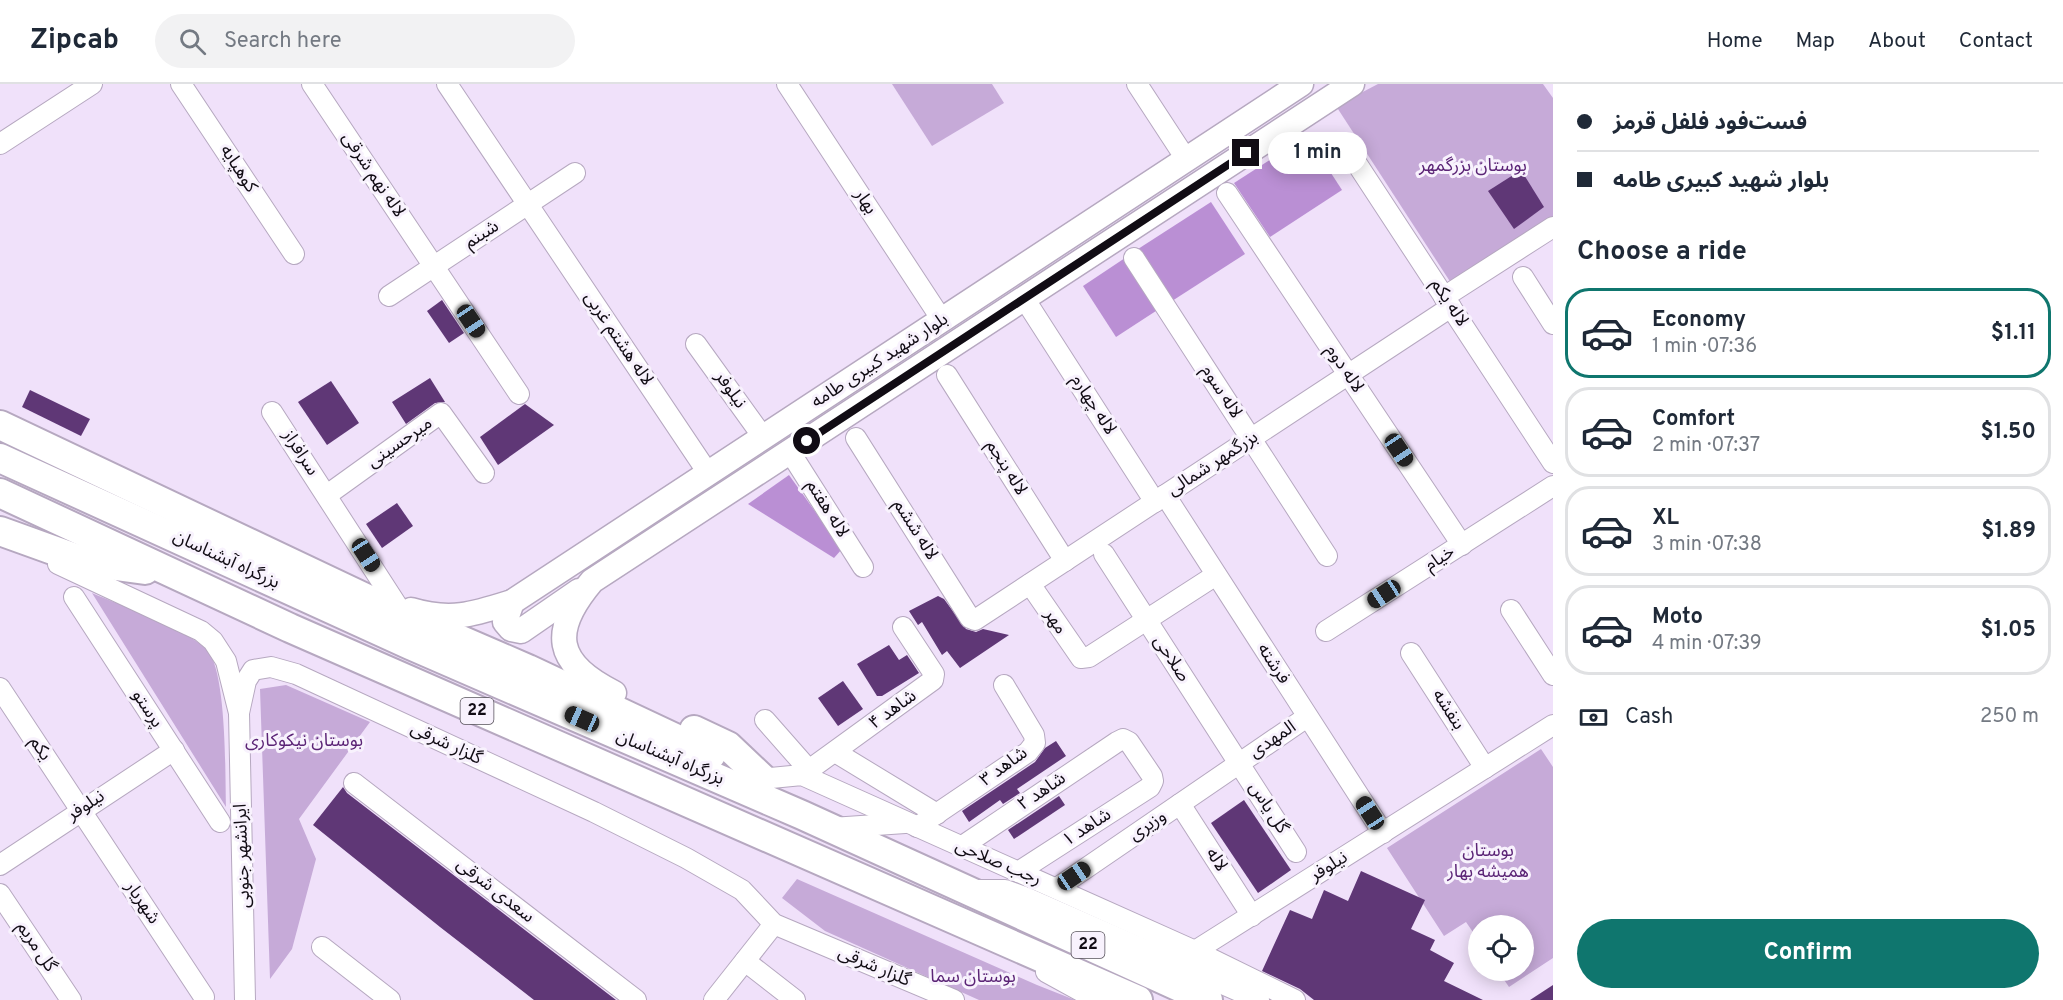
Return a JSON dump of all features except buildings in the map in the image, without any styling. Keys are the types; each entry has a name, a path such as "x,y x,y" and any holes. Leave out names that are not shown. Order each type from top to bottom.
{"highway":[{"path":"0,425 763,779"},
{"name":"بزرگراه آبشناسان","path":"0,458 410,645 802,814 1208,1000"},
{"name":"بزرگراه آبشناسان","path":"0,493 301,633 957,923 1138,1000"},
{"path":"0,532 86,562 174,574"},
{"path":"614,693 728,746 802,814"}],"main road":[{"name":"بلوار شهید کبیری طامه","path":"389,606 452,618 469,616 512,602 1247,121 1300,84"},
{"name":"بلوار شهید کبیری طامه","path":"614,693 580,671 565,648 564,624 570,611 592,581 1352,84"},
{"path":"1247,121 1257,122 1261,127 1264,133 1262,142"},
{"path":"512,602 505,622 511,629 521,631 592,581"}],"street":[{"path":"0,144 92,84"},
{"name":"کوهپایه","path":"181,84 294,254"},
{"name":"لاله نهم شرقی","path":"312,84 519,394"},
{"name":"لاله هشتم غربی","path":"447,84 708,473"},
{"name":"بهار","path":"787,84 942,320"},
{"path":"1137,84 1186,159"},
{"name":"لاله یکم","path":"1344,144 1553,463"},
{"name":"شبنم","path":"389,296 575,173"},
{"name":"لاله دوم","path":"1227,193 1462,544"},
{"name":"بزرگمهر شمالی","path":"975,620 1348,375 1553,227"},
{"name":"لاله سوم","path":"1134,258 1328,556"},
{"path":"1523,277 1553,324"},
{"name":"لاله چهارم","path":"1031,309 1160,499"},
{"name":"نیلوفر","path":"696,344 763,437"},
{"name":"لاله پنجم","path":"947,375 1065,561"},
{"name":"سرافراز","path":"272,412 327,495 389,606"},
{"name":"میرحسینی","path":"327,495 441,413 484,473"},
{"name":"لاله ششم","path":"856,438 970,618 975,620"},
{"name":"لاله هفتم","path":"790,452 863,567"},
{"name":"خیام","path":"1326,631 1553,486"},
{"name":"فرشته","path":"1160,499 1216,575 1383,833"},
{"path":"0,532 34,553 207,636 226,661 239,712"},
{"name":"صلاحی","path":"1104,554 1239,763"},
{"path":"1147,621 1216,575"},
{"name":"مهر","path":"1030,584 1081,658 1089,657 1147,621"},
{"name":"پرستو","path":"74,597 220,822"},
{"path":"1511,610 1553,675"},
{"name":"شاهد ۴","path":"806,772 933,680 934,674 903,627"},
{"name":"بنفشه","path":"1411,653 1485,768"},
{"name":"گلزار شرقی","path":"239,712 246,681 253,670 272,667 296,674 594,812 686,858 742,890 774,924 954,1000"},
{"name":"شاهد ۳","path":"912,825 937,814 1028,752 1035,744 1034,735 1004,685"},
{"name":"یکم","path":"0,688 80,810"},
{"name":"ایرانشهر جنوبی","path":"239,712 245,1000"},
{"name":"المهدی","path":"1239,763 1307,717"},
{"path":"726,782 806,772 765,720"},
{"name":"نیلوفر","path":"1195,951 1553,724"},
{"name":"شاهد ۱","path":"1018,872 1150,787 1153,781 1129,742 1123,739"},
{"name":"شاهد ۲","path":"961,847 1123,739"},
{"name":"نیلوفر","path":"0,865 174,750"},
{"path":"835,752 937,814"},
{"name":"وزیری","path":"1057,888 1239,763"},
{"name":"گل یاس","path":"1239,763 1296,852"},
{"name":"رجب صلاحی","path":"806,772 912,825 1195,951 1295,1000"},
{"name":"سعدی شرقی","path":"354,783 636,1000"},
{"name":"لاله","path":"1179,804 1251,916"},
{"name":"شهریار","path":"80,810 204,997"},
{"path":"831,828 912,825"},
{"path":"968,890 1005,890 1027,898 1259,1000"},
{"name":"گل مریم","path":"0,894 68,999"},
{"path":"957,923 1097,1000"},
{"path":"714,1000 774,924"},
{"path":"322,947 390,1000"},
{"path":"745,961 795,1000"}],"green space":[{"path":"892,84 992,84 1004,103 932,146"},
{"name":"بوستان بزرگمهر","path":"1378,84 1543,84 1553,98 1553,218 1451,283 1336,106"},
{"path":"92,593 185,634 207,650 214,661 224,724 226,807"},
{"name":"بوستان نیکوکاری","path":"286,685 370,722 299,819 316,859 292,949 270,979 260,689"},
{"name":"بوستان همیشه بهار","path":"1541,749 1553,767 1553,958 1534,971 1534,915 1468,915 1468,925 1466,922 1444,936 1387,848"},
{"name":"بوستان سما","path":"797,879 1075,1000 979,1000 825,931 782,898"},
{"name":"بوستان همیشه بهار","path":"1505,981 1518,981 1509,987"}],"shaded area":[{"path":"1307,136 1342,190 1270,237 1234,183"},
{"path":"1211,202 1245,254 1172,301 1138,249"},
{"path":"1125,258 1159,309 1116,337 1083,286"},
{"path":"789,475 842,549 834,558 748,504"}],"route":[{"path":"807,441 1246,153"}]}
